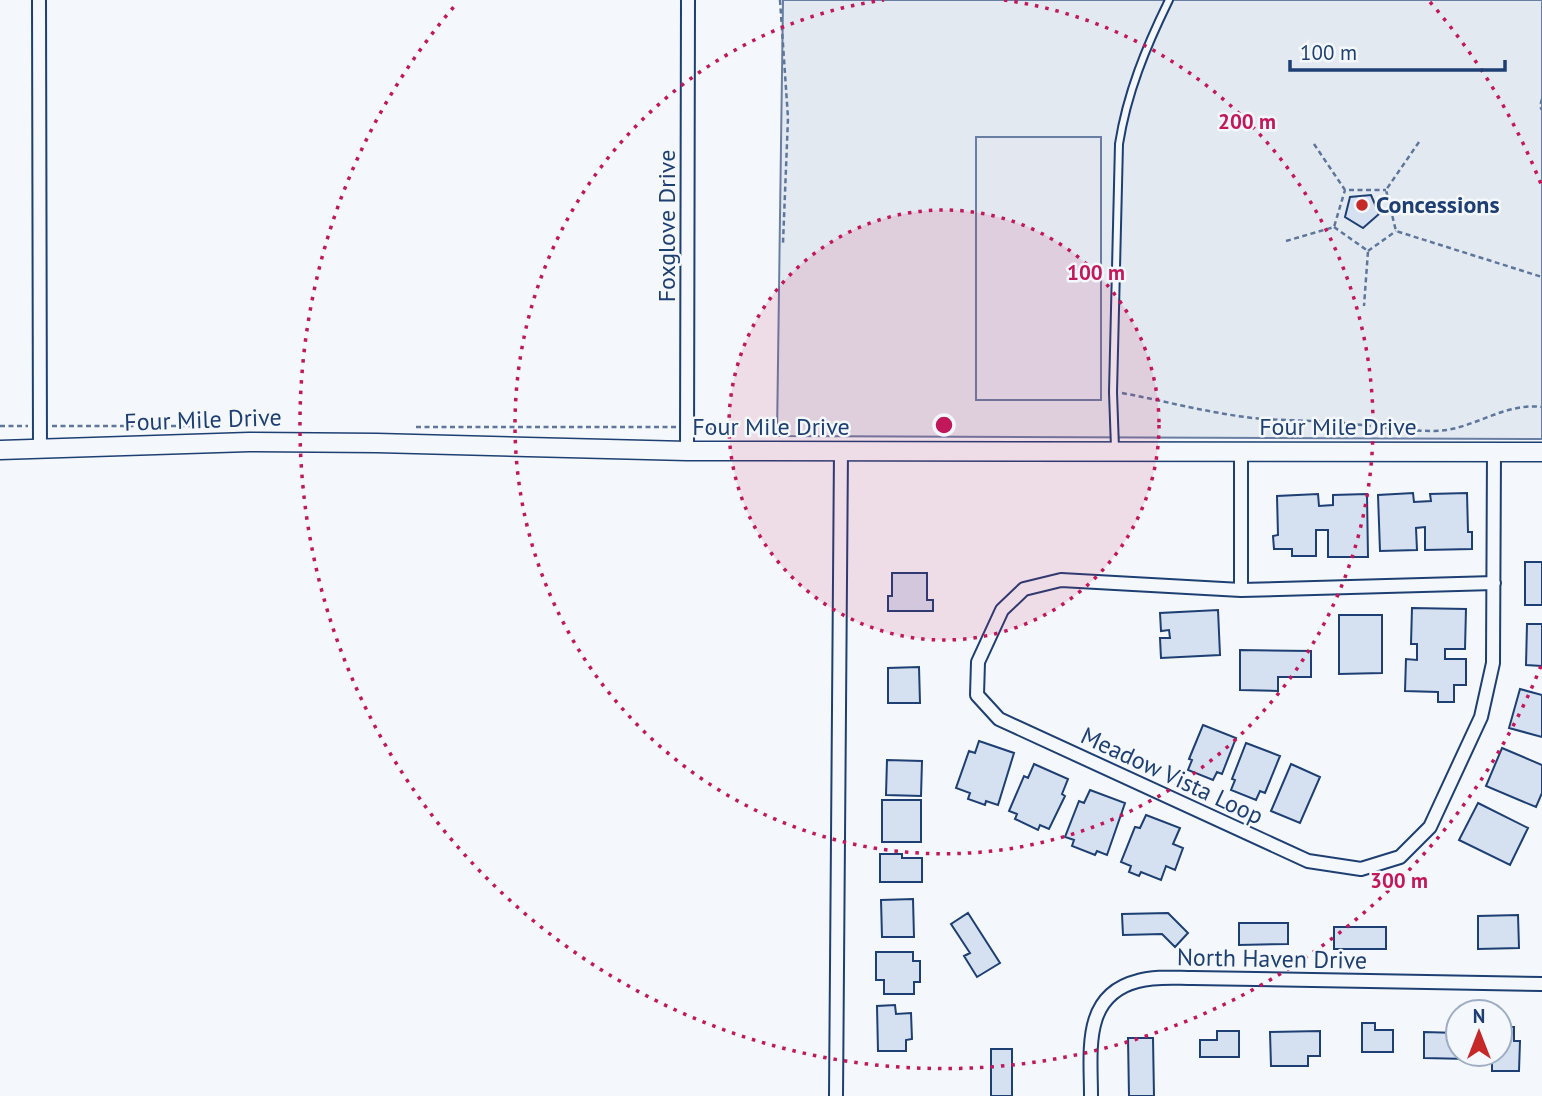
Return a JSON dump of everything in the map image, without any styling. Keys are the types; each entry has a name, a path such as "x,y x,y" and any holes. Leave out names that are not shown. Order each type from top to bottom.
{"street":[{"path":"39,0 40,450"},
{"name":"Foxglove Drive","path":"688,0 688,451"},
{"name":"Four Mile Drive","path":"0,450 274,442 688,451 1542,452"},
{"path":"1241,451 1241,590"},
{"path":"836,1096 841,452"},
{"name":"Meadow Vista Loop","path":"1494,452 1494,583 1493,663 1481,717 1430,827 1400,857 1361,869 1308,861 999,719 977,695 978,662 1002,610 1024,589 1061,580 1241,590 1494,583"},
{"name":"North Haven Drive","path":"1091,1096 1091,1036 1096,1017 1116,991 1139,981 1193,978 1542,984"}],"lane":[{"path":"1115,450 1113,391 1119,144 1124,112 1135,77 1169,0"}],"path":[{"path":"780,0 788,118 783,243"},
{"path":"1542,99 1542,110"},
{"path":"1396,231 1386,191 1419,142"},
{"path":"1314,144 1345,190"},
{"path":"1345,190 1386,191"},
{"path":"1334,227 1345,190"},
{"path":"1286,241 1334,227"},
{"path":"1334,227 1368,251"},
{"path":"1368,251 1396,231"},
{"path":"1396,231 1542,277"},
{"path":"1364,306 1368,251"},
{"path":"1113,391 1252,418 1434,431 1467,426 1516,407 1542,407"}],"shaded area":[{"path":"783,0 1542,0 1542,439 777,436"},
{"path":"976,137 1101,137 1101,400 976,400"}],"building":[{"name":"Concessions","path":"1371,195 1379,214 1363,228 1345,217 1350,197"},
{"path":"1413,493 1414,502 1431,501 1430,494 1467,493 1468,532 1472,532 1472,549 1425,550 1425,527 1416,528 1417,550 1380,551 1378,495"},
{"path":"1318,494 1319,506 1333,505 1333,495 1367,494 1368,557 1328,557 1328,530 1316,530 1316,556 1292,556 1292,549 1274,549 1273,536 1278,535 1277,496"},
{"path":"1525,562 1542,562 1542,605 1525,605"},
{"path":"892,573 927,573 927,600 933,600 933,611 888,611 888,596 892,596"},
{"path":"1412,608 1466,609 1465,649 1445,649 1445,659 1466,659 1466,685 1454,685 1454,702 1438,702 1438,692 1405,691 1406,659 1417,660 1417,644 1411,644"},
{"path":"1218,610 1220,655 1161,658 1160,638 1170,638 1169,630 1161,631 1160,613"},
{"path":"1339,615 1382,615 1382,673 1339,674"},
{"path":"1527,624 1542,624 1542,666 1526,665"},
{"path":"1240,650 1311,651 1311,677 1278,677 1278,691 1240,690"},
{"path":"919,667 920,703 888,703 888,668"},
{"path":"1520,689 1542,695 1542,737 1509,728"},
{"path":"1203,725 1236,738 1222,774 1217,772 1213,780 1188,770 1192,760 1189,759"},
{"path":"979,741 1014,753 998,805 986,801 985,805 968,799 970,793 956,788 969,751 975,753"},
{"path":"1246,743 1280,756 1265,793 1260,791 1256,800 1231,790 1235,780 1232,779"},
{"path":"1502,748 1542,765 1542,793 1536,807 1486,786"},
{"path":"887,760 922,761 921,796 886,795"},
{"path":"1034,764 1068,779 1062,794 1065,796 1049,829 1040,825 1038,830 1015,819 1017,814 1009,811 1024,776 1028,778"},
{"path":"1291,764 1320,777 1300,823 1271,811"},
{"path":"1090,790 1125,803 1107,855 1097,851 1095,855 1072,846 1074,840 1065,837 1079,801 1084,803"},
{"path":"882,800 921,800 921,842 882,842"},
{"path":"1478,803 1528,828 1510,865 1459,840"},
{"path":"1146,815 1180,828 1173,844 1183,848 1175,870 1166,866 1161,880 1141,872 1139,876 1129,872 1131,866 1121,862 1135,827 1140,828"},
{"path":"880,854 922,858 922,882 880,882"},
{"path":"913,899 914,937 882,937 881,900"},
{"path":"968,913 1000,963 977,977 964,956 970,953 951,924"},
{"path":"1168,913 1188,933 1175,947 1162,934 1123,935 1122,914"},
{"path":"1518,915 1519,948 1478,949 1478,916"},
{"path":"1239,923 1288,923 1288,944 1239,945"},
{"path":"1334,927 1386,927 1386,949 1334,949"},
{"path":"876,952 913,952 913,961 920,961 920,982 914,982 914,994 884,994 884,980 876,980"},
{"path":"895,1005 896,1014 911,1013 912,1039 906,1040 906,1051 878,1051 877,1006"},
{"path":"1362,1023 1375,1023 1375,1030 1393,1030 1393,1052 1362,1052"},
{"path":"1217,1031 1239,1031 1239,1057 1200,1057 1200,1040 1217,1040"},
{"path":"1320,1031 1320,1056 1308,1056 1308,1066 1271,1066 1270,1032"},
{"path":"1424,1032 1444,1033 1444,1058 1424,1058"},
{"path":"1128,1038 1153,1038 1154,1096 1129,1096"},
{"path":"1514,1041 1520,1041 1519,1071 1492,1071 1492,1068 1514,1068"},
{"path":"991,1049 1012,1049 1012,1096 991,1096"}],"place":[{"name":"Concessions","path":"1362,205"}]}
